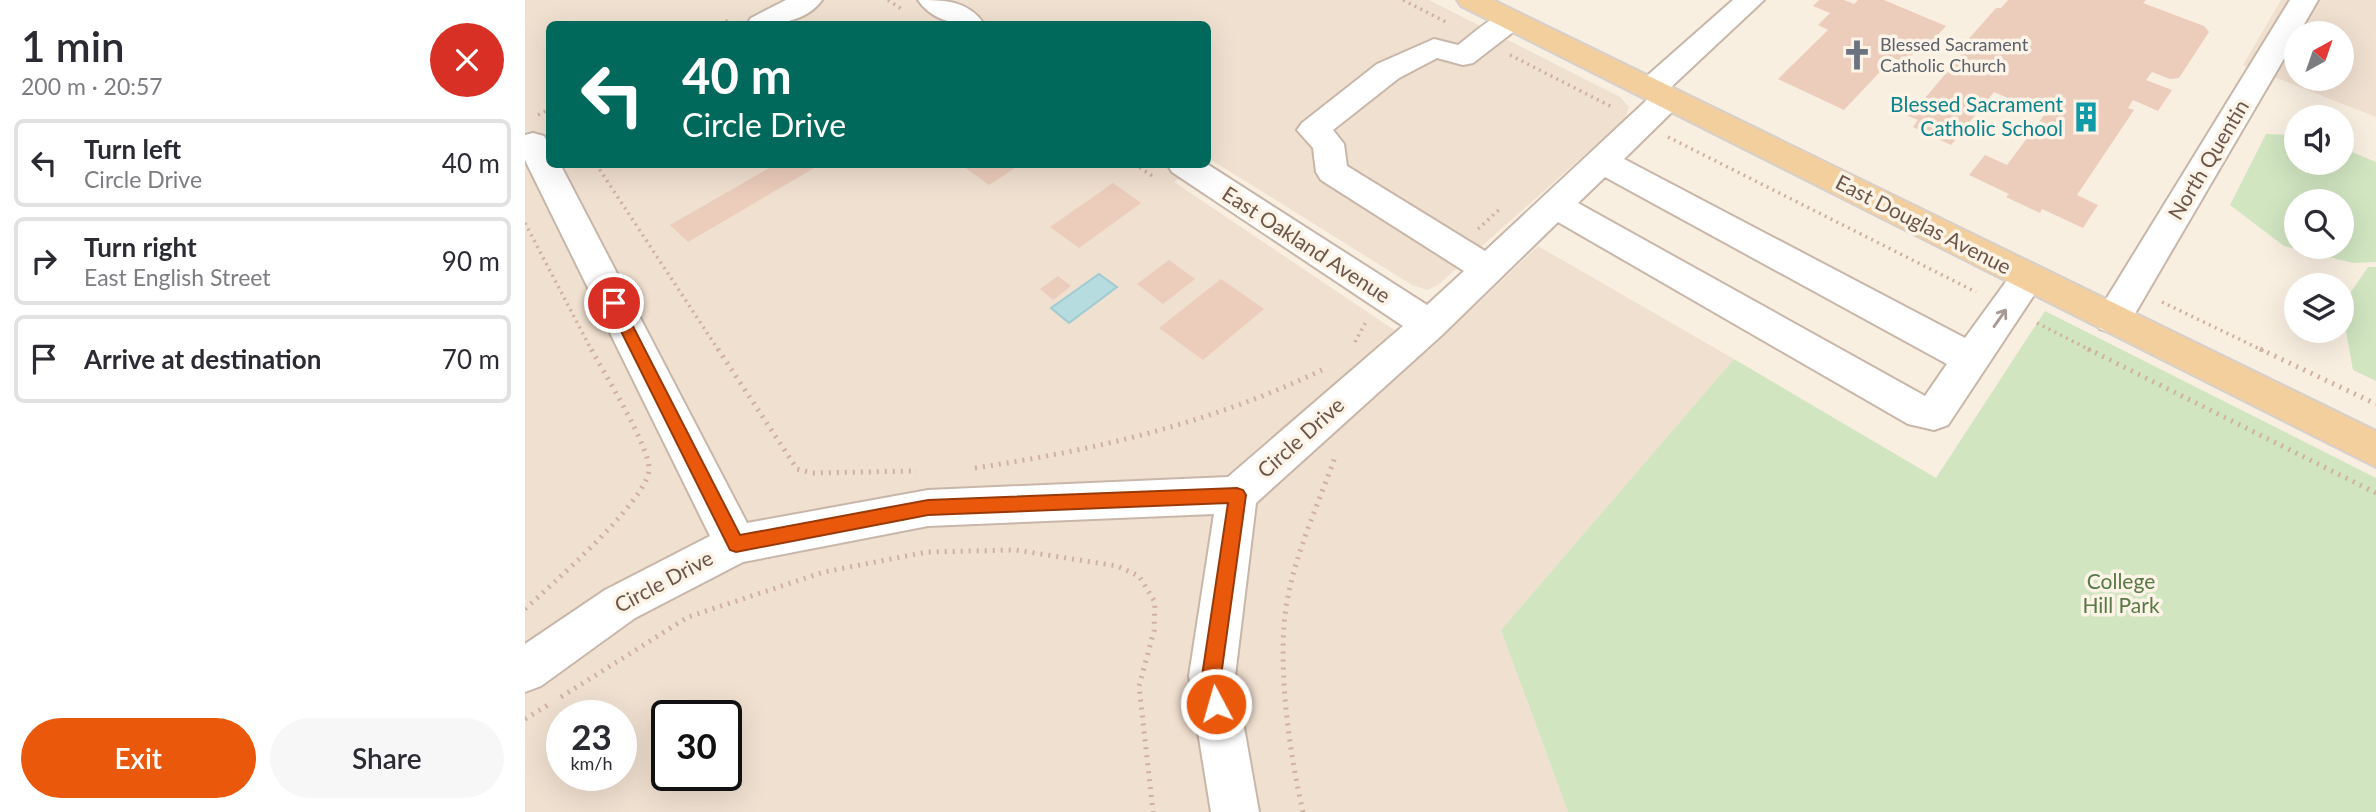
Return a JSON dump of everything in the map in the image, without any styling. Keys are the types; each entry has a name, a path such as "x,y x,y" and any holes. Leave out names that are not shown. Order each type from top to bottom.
{"main road":[{"name":"East Douglas Avenue","path":"1471,0 1511,20 1649,111 2028,277 2376,450"}],"street":[{"path":"767,21 808,0"},
{"path":"933,0 965,21"},
{"name":"Circle Drive","path":"525,670 620,604 736,544 928,508 1237,495 1429,325 1555,205 1617,169 1649,111 1750,0"},
{"name":"North Quentin","path":"2113,319 2304,0"},
{"path":"1488,268 1332,172 1328,144 1313,130 1388,71 1434,48 1463,56 1511,20"},
{"path":"536,142 546,162"},
{"path":"549,168 736,544"},
{"path":"1617,169 1971,359"},
{"name":"East Oakland Avenue","path":"1172,173 1429,325"},
{"path":"1555,205 1922,413 1934,414 2028,277"},
{"path":"1235,812 1212,676 1237,495"}],"path":[{"path":"1403,0 1483,41 1649,111 2007,308 2376,493"},
{"path":"1602,116 1649,111"},
{"path":"1617,169 1649,111"},
{"path":"599,168 797,469 812,473 922,471"},
{"path":"1151,168 1172,173"},
{"path":"1455,249 1504,205"},
{"path":"525,223 644,449 649,469 641,489 592,544 525,610"},
{"path":"1353,343 1364,324 1396,304"},
{"path":"962,469 1107,446 1216,414 1301,381 1323,369"},
{"path":"1303,812 1293,772 1285,680 1284,625 1295,571 1334,459 1342,448"},
{"path":"525,719 688,617 824,572 927,552 1016,550 1117,566 1139,576 1155,602 1154,631 1139,686 1153,812"}],"shaded area":[{"path":"525,0 1429,0 1620,97 1629,107 1625,119 1438,285 1427,290 1412,285 1211,160 1211,21 546,21 546,168 1194,168 1174,182 1427,352 1538,246 1734,359 1501,630 1568,812 525,812"},
{"path":"2281,0 2376,0 2376,117 2354,108 2354,105 2345,105 2310,91 2354,91 2354,21 2284,21 2284,81 2243,65"}],"green space":[{"path":"2266,134 2284,135 2284,175 2354,175 2354,153 2376,162 2376,262 2353,263 2337,259 2354,259 2354,189 2284,189 2284,246 2230,205"},
{"path":"2368,267 2376,267 2376,381 2353,370 2348,343 2354,343 2354,287"},
{"name":"College Hill Park","path":"2045,311 2376,478 2376,812 1568,812 1501,630 1734,359 1936,478"}],"water":[{"path":"1099,274 1117,287 1069,323 1051,308"}],"building":[{"name":"Blessed Sacrament Catholic Church","path":"1819,0 1844,0 1854,4 1858,0 1884,0 1946,26 1921,53 1916,50 1905,63 1893,58 1844,110 1778,79 1828,30 1818,25 1830,13 1813,6"},
{"name":"Blessed Sacrament Catholic School","path":"2008,0 2146,0 2143,3 2204,26 2209,32 2179,78 2170,79 2152,72 2146,80 2172,90 2158,111 2133,100 2128,108 2134,110 2077,195 2098,205 2083,228 2042,209 2040,213 2006,197 2009,194 1969,175 1985,155 2007,165 2045,114 1994,92 1951,145 1913,127 1918,120 1901,113 1912,100 1920,104 1947,72 1956,75 1961,70 1951,66 1969,46 1966,42 1996,8 2001,8"},
{"path":"769,168 814,168 688,242 670,225"},
{"path":"966,168 1015,168 989,185"},
{"path":"1113,183 1141,203 1079,248 1050,227"},
{"path":"1169,260 1195,279 1163,304 1137,284"},
{"path":"1058,276 1071,286 1053,300 1040,289"},
{"path":"1221,279 1264,309 1203,360 1159,328"}],"place":[{"name":"Blessed Sacrament Catholic Church","path":"1857,55"},
{"name":"Blessed Sacrament Catholic School","path":"2086,117"}],"route":[{"path":"614,303 736,544 928,508 1237,495 1212,676 1216,704"}]}
